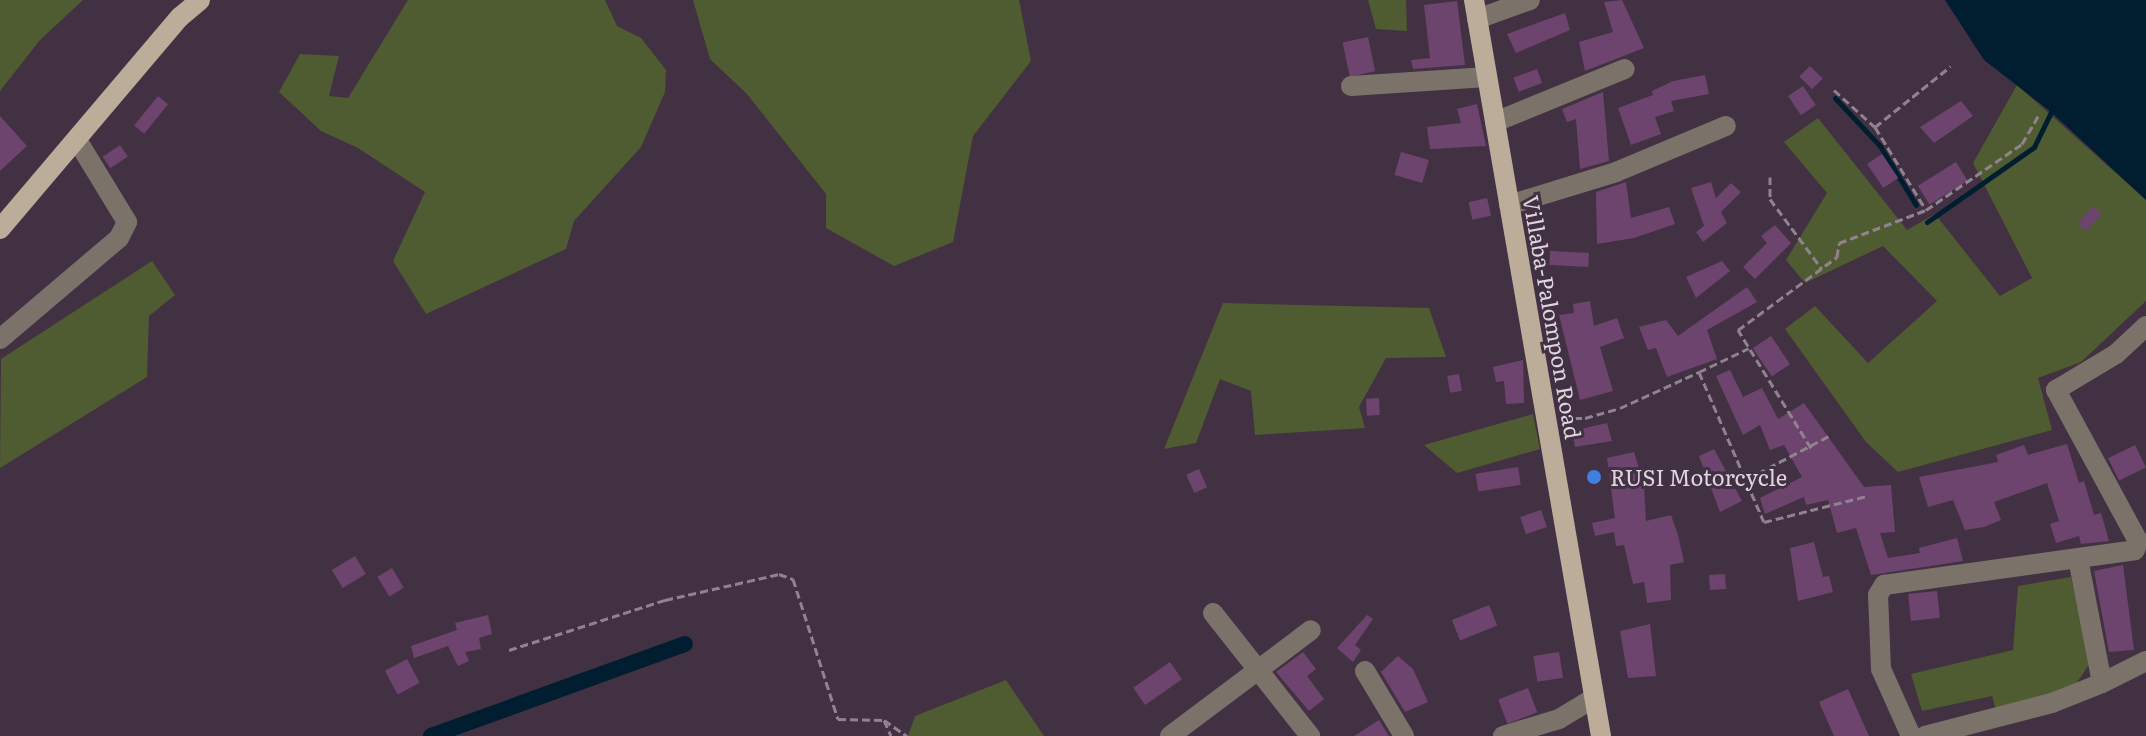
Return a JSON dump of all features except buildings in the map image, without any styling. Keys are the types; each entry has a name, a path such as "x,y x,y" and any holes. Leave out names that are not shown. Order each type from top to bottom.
{"main road":[{"path":"0,229 180,17 200,0"},
{"name":"Villaba-Palompon Road","path":"1475,9 1601,736"}],"street":[{"path":"1475,9 1530,0"},
{"path":"1495,122 1625,69"},
{"path":"1351,86 1487,77"},
{"path":"1509,205 1616,172 1726,126"},
{"path":"0,339 119,238 127,222 77,140"},
{"path":"1911,736 1881,669 1878,595 1884,585 2135,550 2138,541 2056,390 2116,354 2146,326"},
{"path":"2078,558 2102,683"},
{"path":"1213,613 1310,736"},
{"path":"1170,736 1191,730 1260,669 1311,630"},
{"path":"1925,736 2052,703 2146,661"},
{"path":"1365,671 1404,736"},
{"path":"1503,736 1559,719 1594,698"}],"path":[{"path":"1875,127 1951,66"},
{"path":"1834,90 1875,127 1926,210"},
{"path":"1811,448 1738,330 1837,257 1839,243 1926,210 2022,144 2039,114"},
{"path":"1770,177 1770,199 1822,269"},
{"path":"1546,418 1585,418 1608,411 1749,348"},
{"path":"1699,372 1764,522 1867,496"},
{"path":"1746,479 1829,436"},
{"path":"509,650 665,600 779,574 793,579 838,719 884,720 907,736"},
{"path":"884,720 891,736"}],"green space":[{"path":"0,0 83,0 40,40 0,91"},
{"path":"408,0 605,0 617,26 641,38 666,70 665,92 641,147 574,221 566,249 426,314 393,261 425,192 358,148 321,131 279,92 300,54 339,56 329,96 348,98"},
{"path":"693,0 1019,0 1031,61 973,136 953,242 894,266 826,228 826,194 747,94 710,59"},
{"path":"1368,0 1406,0 1407,31 1376,29"},
{"path":"2017,85 2146,200 2146,301 2081,362 2038,378 2052,430 1898,472 1866,442 1785,329 1815,306 1868,363 1937,301 1883,246 1805,283 1786,260 1827,193 1784,142 1818,118 1907,230 1935,214 2000,296 2032,278 1973,163"},
{"path":"152,261 175,295 149,316 147,377 0,468 1,359"},
{"path":"1223,303 1429,308 1446,357 1386,358 1359,407 1365,428 1255,435 1251,391 1220,379 1196,443 1164,449"},
{"path":"1533,414 1540,449 1457,473 1424,445"},
{"path":"2071,577 2090,663 2074,687 1996,710 1992,696 1922,711 1911,674 2013,650 2018,586"},
{"path":"1006,680 1044,736 908,736 915,716"}],"water":[{"path":"1945,0 2146,0 2146,200 2051,112 1984,60"}],"waterway":[{"path":"1835,98 1880,146 1916,205"},
{"path":"1927,222 2034,147 2051,112"},
{"path":"431,736 685,644"}],"place":[{"name":"RUSI Motorcycle","path":"1594,477"}]}
